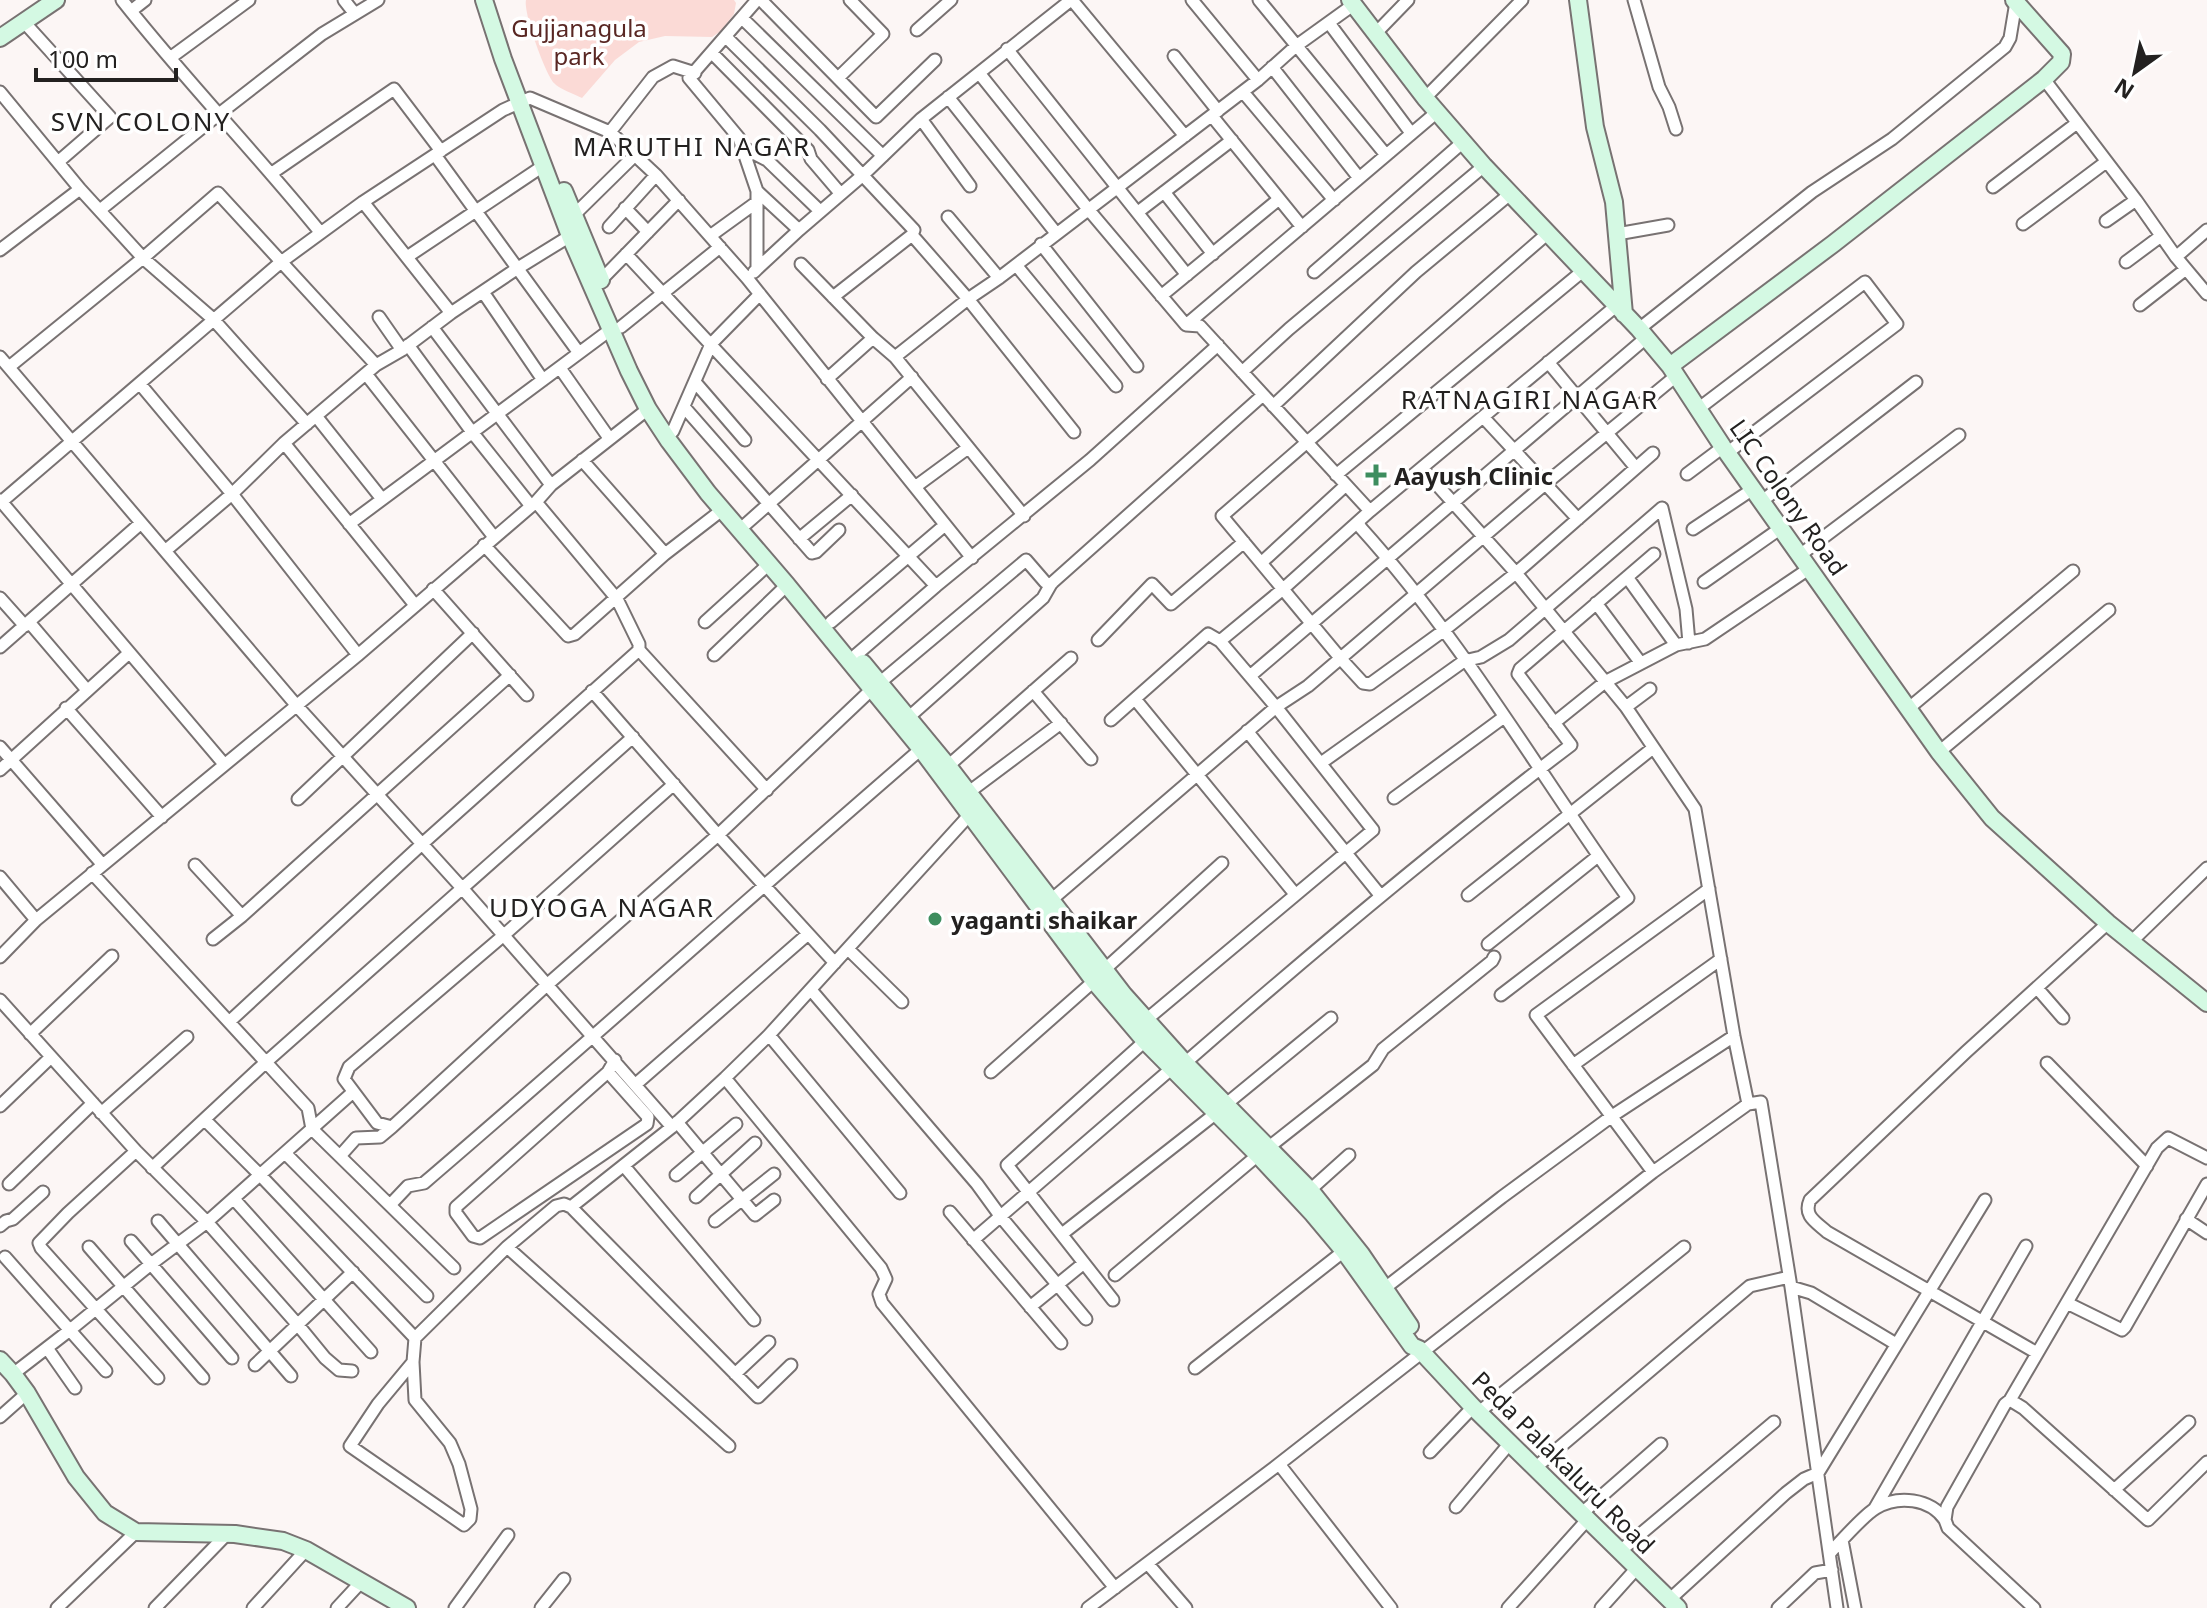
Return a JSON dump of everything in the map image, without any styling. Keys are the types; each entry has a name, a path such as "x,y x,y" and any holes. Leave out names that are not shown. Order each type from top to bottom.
{"main road":[{"path":"0,38 56,0"},
{"path":"484,0 601,280 648,409 831,622 875,687 909,717 948,766 972,804 1145,1041 1178,1066"},
{"path":"493,0 543,166 570,236 670,434 722,510 875,687 921,749 972,804 1050,901 1099,976 1146,1020 1178,1066 1220,1110 1310,1190 1385,1288 1419,1341 1421,1351"},
{"path":"1578,0 1595,127 1614,202 1620,310"},
{"path":"1673,371 2044,79 2061,62 2062,54 2015,1"},
{"name":"LIC Colony Road","path":"1351,2 1463,142 1643,333 1673,371 1725,450 1939,752 1992,818 2108,923 2207,1003"},
{"name":"Peda Palakaluru Road","path":"1263,1151 1344,1251 1412,1346 1421,1351 1674,1604"},
{"path":"0,1360 27,1393 76,1477 105,1513 136,1532 227,1534 283,1541 306,1550 407,1608"}],"street":[{"path":"122,0 320,232"},
{"path":"131,11 145,0"},
{"path":"170,58 249,0"},
{"path":"344,0 355,14"},
{"path":"100,210 322,34 378,0"},
{"path":"838,78 883,34 850,0"},
{"path":"917,30 951,0"},
{"path":"747,278 921,119 1072,0 1185,136"},
{"path":"1192,0 1258,80"},
{"path":"1259,0 1386,155"},
{"path":"1375,34 1408,0"},
{"path":"1425,98 1522,0"},
{"path":"1634,0 1659,87 1676,129"},
{"path":"1250,676 1577,397 1643,333 1812,192 1892,139 2005,47 2010,38 2015,1"},
{"path":"757,269 757,196 739,138 689,78 754,2 876,117 935,60"},
{"path":"895,357 1215,114 1351,2"},
{"path":"742,18 883,156"},
{"path":"24,22 110,117 58,162"},
{"path":"1329,23 1411,133"},
{"path":"726,37 914,230 912,235 833,297"},
{"path":"1007,49 1187,275"},
{"path":"712,53 808,150 811,159 840,193"},
{"path":"1174,56 1232,140 1302,227"},
{"path":"610,132 653,77 673,66 695,73"},
{"path":"1272,67 1359,178"},
{"path":"979,73 1186,325 1200,326 1370,511"},
{"path":"2044,79 2207,294"},
{"path":"272,173 394,89 475,211 579,353"},
{"path":"0,92 80,189 143,258 213,319 382,499"},
{"path":"1243,92 1334,200"},
{"path":"948,97 1056,233"},
{"path":"224,764 1,502 213,319 320,232 524,100 610,132 656,175 747,278 972,558"},
{"path":"1186,325 1437,112"},
{"path":"921,119 970,186"},
{"path":"1993,187 2077,123"},
{"path":"1138,212 1232,140"},
{"path":"1314,272 1463,142"},
{"path":"742,147 767,160 820,211"},
{"path":"574,215 635,155"},
{"path":"2023,224 2106,162"},
{"path":"407,257 543,166"},
{"path":"1242,372 1484,166"},
{"path":"609,227 656,175"},
{"path":"0,250 80,189"},
{"path":"1164,192 1213,254"},
{"path":"9,367 218,193 376,365"},
{"path":"1273,406 1416,272 1510,194"},
{"path":"757,196 799,230"},
{"path":"710,236 757,196"},
{"path":"1161,296 1279,199"},
{"path":"601,280 679,200"},
{"path":"2106,221 2136,200"},
{"path":"363,202 451,313"},
{"path":"625,208 648,232"},
{"path":"948,217 999,278"},
{"path":"1617,234 1668,225"},
{"path":"2176,257 2207,230"},
{"path":"1548,233 1222,516 1341,659 1363,683 1370,684 1516,573 1653,453"},
{"path":"912,235 968,299 1074,432"},
{"path":"165,551 376,365 570,236"},
{"path":"2126,262 2161,236"},
{"path":"1041,244 1137,366"},
{"path":"349,524 663,293 720,247"},
{"path":"626,254 936,586"},
{"path":"801,264 895,357 1024,516"},
{"path":"1016,265 1116,386"},
{"path":"2140,305 2186,269"},
{"path":"1336,475 1584,270"},
{"path":"1687,474 1725,450 1897,324 1865,282 1698,409"},
{"path":"483,292 543,380"},
{"path":"670,434 711,344 760,294"},
{"path":"1220,641 1548,362 1620,310"},
{"path":"379,317 472,432 617,599 639,650 767,790"},
{"path":"432,327 551,485"},
{"path":"827,379 873,338"},
{"path":"856,655 1090,460 1218,345"},
{"path":"0,357 297,706 636,1084 703,1151 755,1215 774,1200"},
{"path":"1548,362 1636,468"},
{"path":"560,368 609,438"},
{"path":"1050,901 1247,731 1341,659 1608,433 1673,371"},
{"path":"366,374 433,460 489,541 568,636 575,634 665,554 722,510"},
{"path":"746,524 912,377"},
{"path":"695,382 745,440"},
{"path":"1693,529 1758,495 1916,382"},
{"path":"140,384 232,494 358,655"},
{"path":"909,717 1043,598 1051,584 1263,395"},
{"path":"684,407 812,553 839,530"},
{"path":"0,957 36,920 102,864 358,655 551,485 648,409"},
{"path":"1483,417 1578,519"},
{"path":"1554,723 1605,682 1640,662 1676,645 1705,639 1805,562 1959,435"},
{"path":"284,443 415,605"},
{"path":"915,487 968,448"},
{"path":"582,460 665,554"},
{"path":"1422,468 1546,608 1626,707 1695,809 1748,1104"},
{"path":"1261,563 1346,485"},
{"path":"799,539 852,495"},
{"path":"1321,763 1464,661 1498,648 1662,508 1686,609 1689,643"},
{"path":"1358,522 1417,594 1628,898 1501,995"},
{"path":"0,647 141,523"},
{"path":"831,622 945,525"},
{"path":"1704,582 1781,528"},
{"path":"1098,640 1152,584 1171,604 1244,542"},
{"path":"973,1240 1380,895 1571,745 1518,674 1520,669 1654,554"},
{"path":"340,1156 356,1138 380,1137 392,1127 548,984 718,835 875,687 1026,560 1045,582 1051,584"},
{"path":"705,622 769,564"},
{"path":"1909,708 2073,571"},
{"path":"1627,577 1676,645"},
{"path":"714,655 787,585"},
{"path":"433,589 527,695"},
{"path":"0,598 87,690"},
{"path":"1596,603 1640,662"},
{"path":"1939,752 2109,610"},
{"path":"298,799 473,633"},
{"path":"1111,720 1208,634 1220,641 1250,676 1373,830 1146,1020"},
{"path":"230,1021 639,650"},
{"path":"0,770 129,653"},
{"path":"948,766 1071,658"},
{"path":"213,939 510,675"},
{"path":"1626,707 1650,689"},
{"path":"592,691 835,963"},
{"path":"1033,691 1091,759"},
{"path":"1135,699 1295,894"},
{"path":"66,708 162,817"},
{"path":"1394,798 1504,717"},
{"path":"571,1207 675,1124 769,1035 848,949 972,804 1061,723"},
{"path":"1247,731 1380,895"},
{"path":"152,1168 265,1063 633,737"},
{"path":"0,747 102,864"},
{"path":"1468,895 1653,748"},
{"path":"390,1205 408,1186 424,1183 921,749"},
{"path":"392,1127 377,1123 352,1093 344,1079 349,1067 674,784"},
{"path":"1488,944 1598,856"},
{"path":"991,1072 1222,863"},
{"path":"195,865 242,916"},
{"path":"2131,942 2207,868"},
{"path":"92,873 308,1108 312,1129 454,1268"},
{"path":"0,877 36,920"},
{"path":"1653,1172 1536,1015 1709,889"},
{"path":"2037,1353 1827,1232 1811,1218 1807,1206 1866,1147 2108,923"},
{"path":"636,1084 808,934"},
{"path":"848,949 902,1002"},
{"path":"30,1034 112,956"},
{"path":"1115,1275 1263,1151 1373,1065 1383,1049 1494,957"},
{"path":"1573,1065 1721,959"},
{"path":"2037,988 2063,1018"},
{"path":"811,990 977,1184 1086,1319"},
{"path":"0,1000 136,1151 207,1222 332,1365 352,1371"},
{"path":"1062,1234 1331,1018"},
{"path":"769,1035 900,1193"},
{"path":"1385,1288 1612,1116 1734,1036"},
{"path":"9,1184 97,1108 187,1037"},
{"path":"1113,1300 1007,1165 1145,1041"},
{"path":"0,1106 51,1057"},
{"path":"608,1072 648,1117 647,1124 480,1238 473,1236 456,1213 456,1207 608,1072 615,1060"},
{"path":"2047,1063 2147,1166"},
{"path":"725,1078 881,1268 886,1279 879,1294 882,1303 1115,1588"},
{"path":"13,1374 207,1222 352,1093"},
{"path":"1088,1608 1279,1464 1653,1172 1748,1104 1761,1102 1837,1608"},
{"path":"205,1120 415,1338"},
{"path":"676,1175 736,1124"},
{"path":"1945,1520 1947,1507 2005,1404 2157,1148 2168,1138 2207,1158"},
{"path":"696,1197 755,1143"},
{"path":"136,1151 39,1243 158,1378"},
{"path":"285,1153 427,1296"},
{"path":"1310,1190 1349,1155"},
{"path":"624,1166 754,1320"},
{"path":"715,1221 774,1174"},
{"path":"2067,1303 2122,1330 2207,1184"},
{"path":"0,1226 13,1219 43,1192"},
{"path":"234,1199 371,1352"},
{"path":"1674,1604 1786,1493 1818,1473 1985,1200"},
{"path":"413,1362 378,1404 350,1446 464,1525 470,1519 471,1509 459,1464 450,1443 415,1400 415,1338 507,1247 556,1206 564,1204 571,1207 758,1397 791,1365"},
{"path":"950,1212 1061,1343"},
{"path":"2186,1219 2207,1233"},
{"path":"158,1221 291,1376"},
{"path":"131,1241 232,1358"},
{"path":"1830,1553 1875,1508 2026,1246"},
{"path":"89,1247 203,1378"},
{"path":"507,1247 729,1446"},
{"path":"1430,1452 1476,1409 1684,1247"},
{"path":"1195,1368 1344,1251"},
{"path":"5,1257 106,1371"},
{"path":"1030,1307 1084,1263"},
{"path":"255,1365 353,1272"},
{"path":"1535,1468 1750,1286 1790,1282 1896,1344"},
{"path":"735,1374 769,1342"},
{"path":"47,1348 75,1388"},
{"path":"0,1417 27,1393"},
{"path":"2010,1400 2023,1408 2148,1520 2207,1462"},
{"path":"1619,1552 1774,1422"},
{"path":"2114,1490 2189,1422"},
{"path":"1456,1507 1510,1443"},
{"path":"1508,1608 1584,1517 1661,1444"},
{"path":"1279,1464 1391,1608"},
{"path":"1875,1508 1904,1499 1921,1502 1939,1511 1948,1528 2034,1608"},
{"path":"57,1608 136,1532"},
{"path":"155,1608 227,1534"},
{"path":"455,1608 508,1535"},
{"path":"1842,1540 1855,1608"},
{"path":"253,1608 306,1550"},
{"path":"1148,1564 1183,1607"},
{"path":"1601,1608 1636,1569"},
{"path":"1778,1608 1815,1573 1832,1570"},
{"path":"541,1608 564,1579"},
{"path":"337,1608 362,1581"}],"green space":[{"name":"Gujjanagula park","path":"526,0 734,0 736,3 734,14 712,37 665,36 639,42 615,60 582,98 559,87 550,77 531,29"}],"place":[{"name":"Aayush Clinic","path":"1376,475"},
{"name":"yaganti shaikar","path":"935,919"}],"district":[{"name":"SVN COLONY","path":"141,121"},
{"name":"MARUTHI NAGAR","path":"692,146"},
{"name":"RATNAGIRI NAGAR","path":"1530,399"},
{"name":"UDYOGA NAGAR","path":"602,907"}]}
